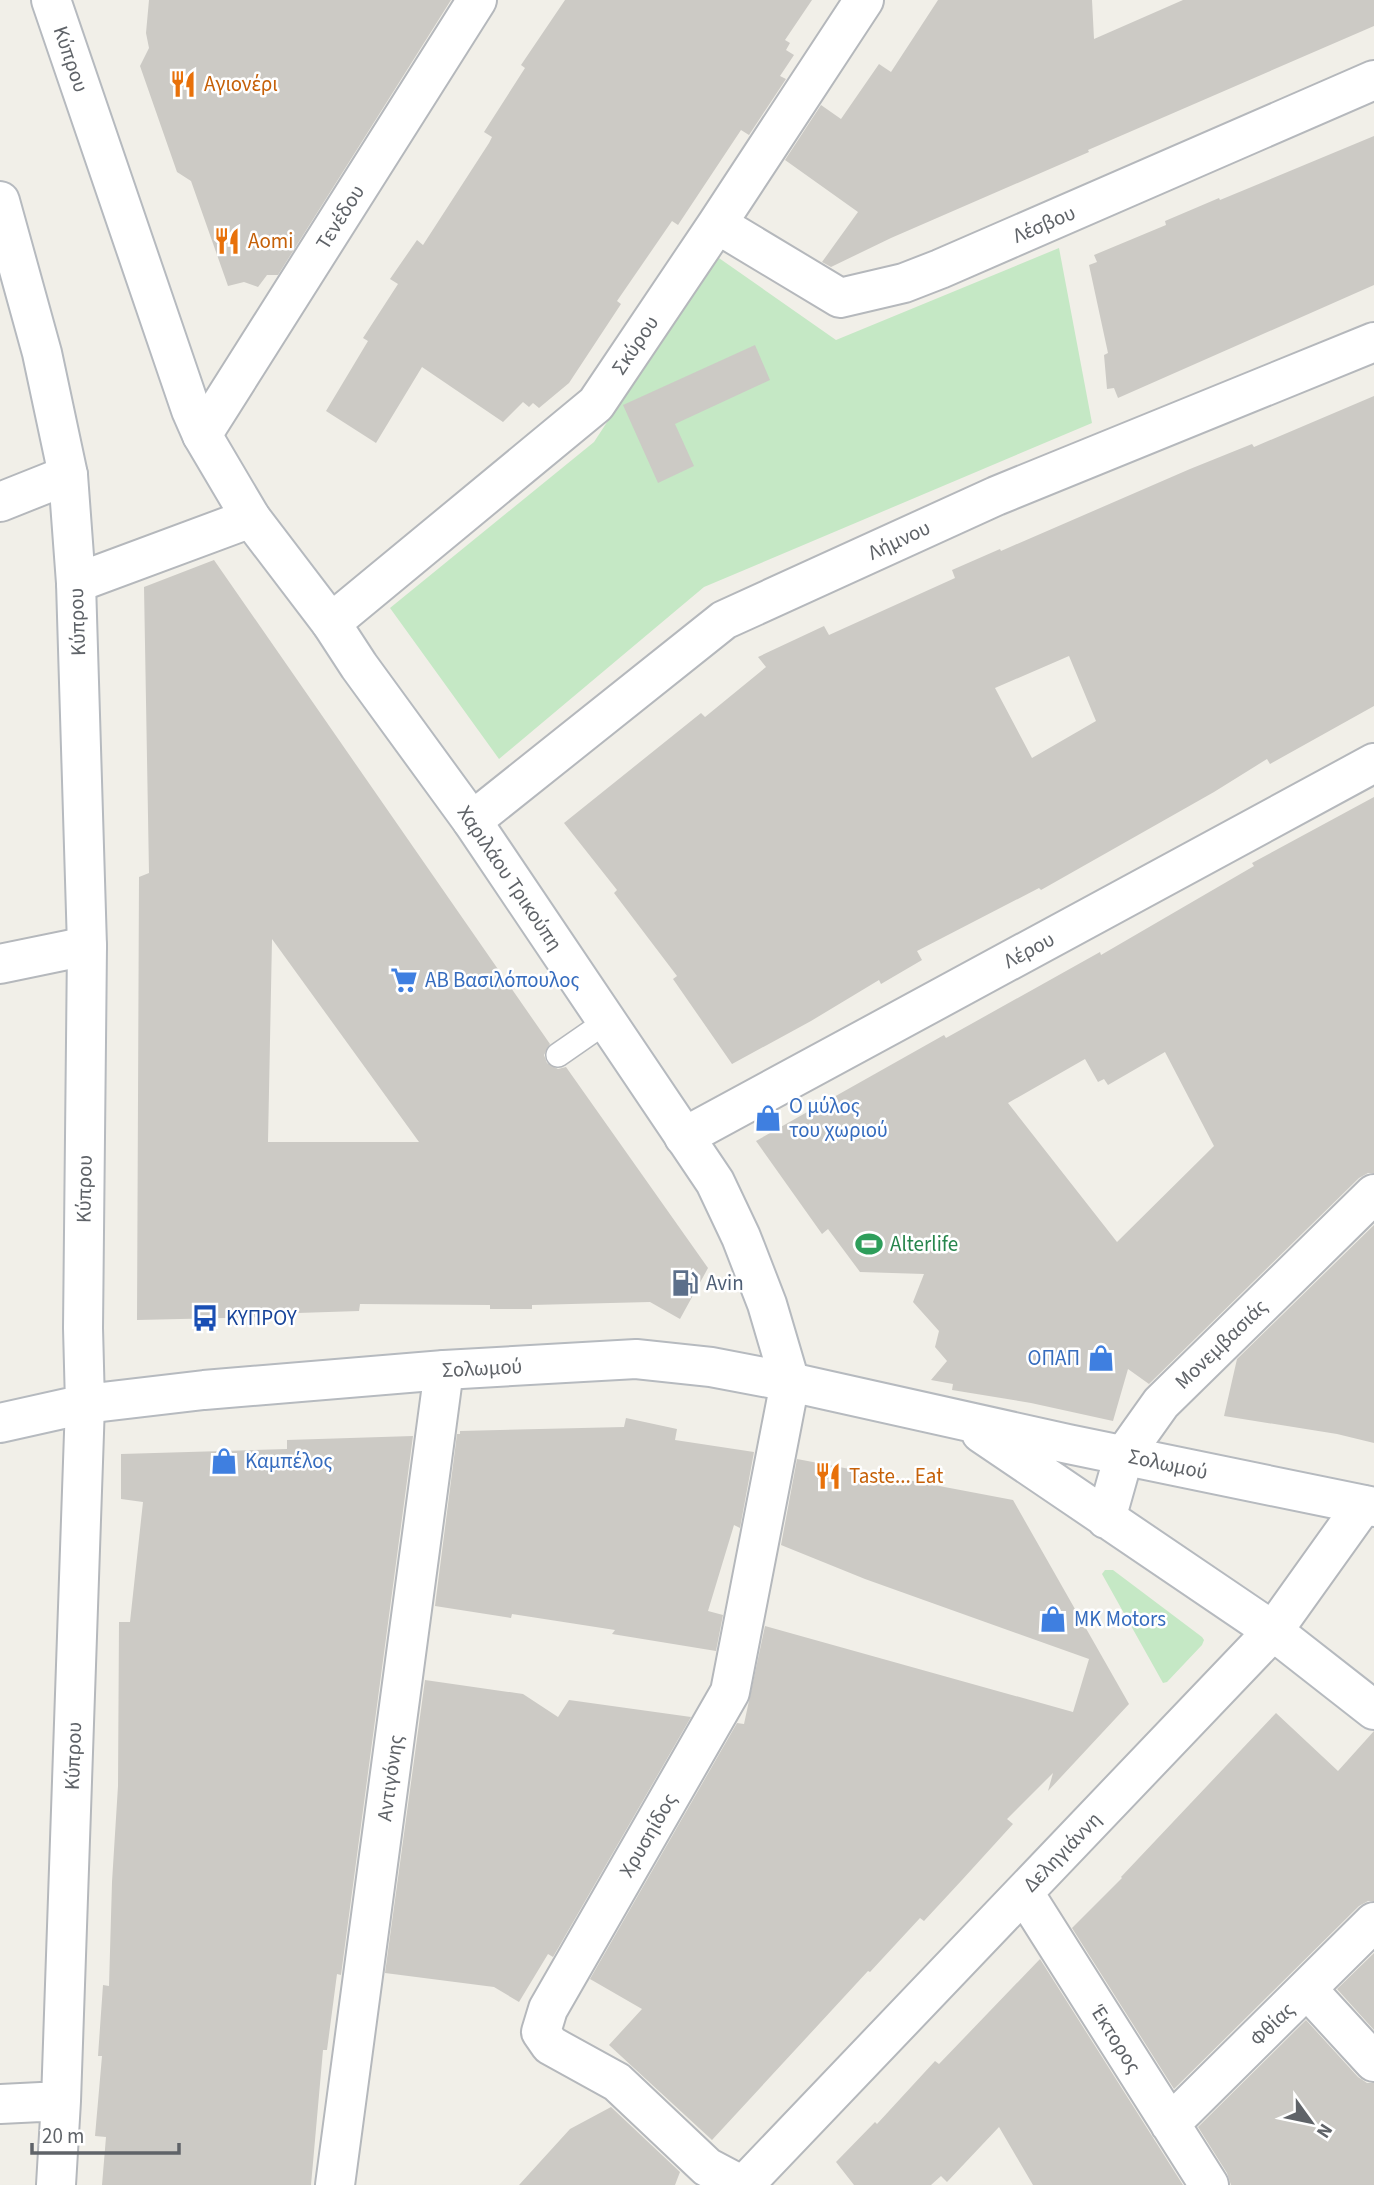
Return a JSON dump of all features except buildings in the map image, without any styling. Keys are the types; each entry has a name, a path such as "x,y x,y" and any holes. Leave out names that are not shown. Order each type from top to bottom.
{"street":[{"name":"Κύπρου","path":"51,0 191,410 202,435"},
{"name":"Τενέδου","path":"202,435 477,0"},
{"name":"Σκύρου","path":"331,623 596,404 718,224 864,0"},
{"name":"Λέσβου","path":"718,224 840,298 904,283 940,269 1374,80"},
{"name":"Κύπρου","path":"0,201 42,353 68,475 76,583 87,946 83,1328 85,1404 56,2185"},
{"name":"Λήμνου","path":"472,821 724,620 996,496 1374,342"},
{"name":"Χαριλάου Τρικούπη","path":"202,435 251,518 331,623 359,666 472,821 715,1182 741,1237 767,1304 790,1382"},
{"path":"0,502 68,475"},
{"path":"76,583 251,518"},
{"name":"Λέρου","path":"684,1137 1374,763"},
{"path":"0,964 87,946"},
{"name":"Μονεμβασιάς","path":"1106,1519 1124,1455 1161,1403 1374,1194"},
{"name":"Σολωμού","path":"0,1423 85,1404 204,1390 444,1370 636,1359 711,1367 790,1382 961,1421 1369,1506"},
{"name":"Αντιγόνης","path":"335,2185 444,1370"},
{"name":"Χρυσηίδος","path":"743,2185 707,2167 617,2082 550,2045 541,2032 548,2008 730,1692 790,1382"},
{"name":"Σολωμού","path":"961,1421 1273,1631 1374,1710"},
{"name":"Δεληγιάννη","path":"743,2185 1273,1631 1369,1506"},
{"name":"Έκτορος","path":"1024,1893 1209,2185"},
{"name":"Φθίας","path":"1170,2124 1374,1922"},
{"path":"1307,1989 1374,2062"},
{"path":"0,2104 61,2101"}],"lane":[{"path":"558,1055 607,1021"}],"green space":[{"path":"1059,248 1092,423 704,587 499,759 390,608 594,442 716,256 836,340"},
{"path":"1105,1570 1113,1570 1204,1640 1167,1682 1163,1683 1102,1574"}],"place":[{"name":"Αγιονέρι","path":"183,84"},
{"name":"Aomi","path":"227,241"},
{"name":"ΑΒ Βασιλόπουλος","path":"404,980"},
{"name":"Ο μύλος του χωριού","path":"768,1118"},
{"name":"Alterlife","path":"869,1244"},
{"name":"Avin","path":"685,1283"},
{"name":"ΚΥΠΡΟΥ","path":"205,1318"},
{"name":"ΟΠΑΠ","path":"1101,1358"},
{"name":"Καμπέλος","path":"224,1461"},
{"name":"Taste... Eat","path":"828,1476"},
{"name":"MK Motors","path":"1053,1619"}]}
